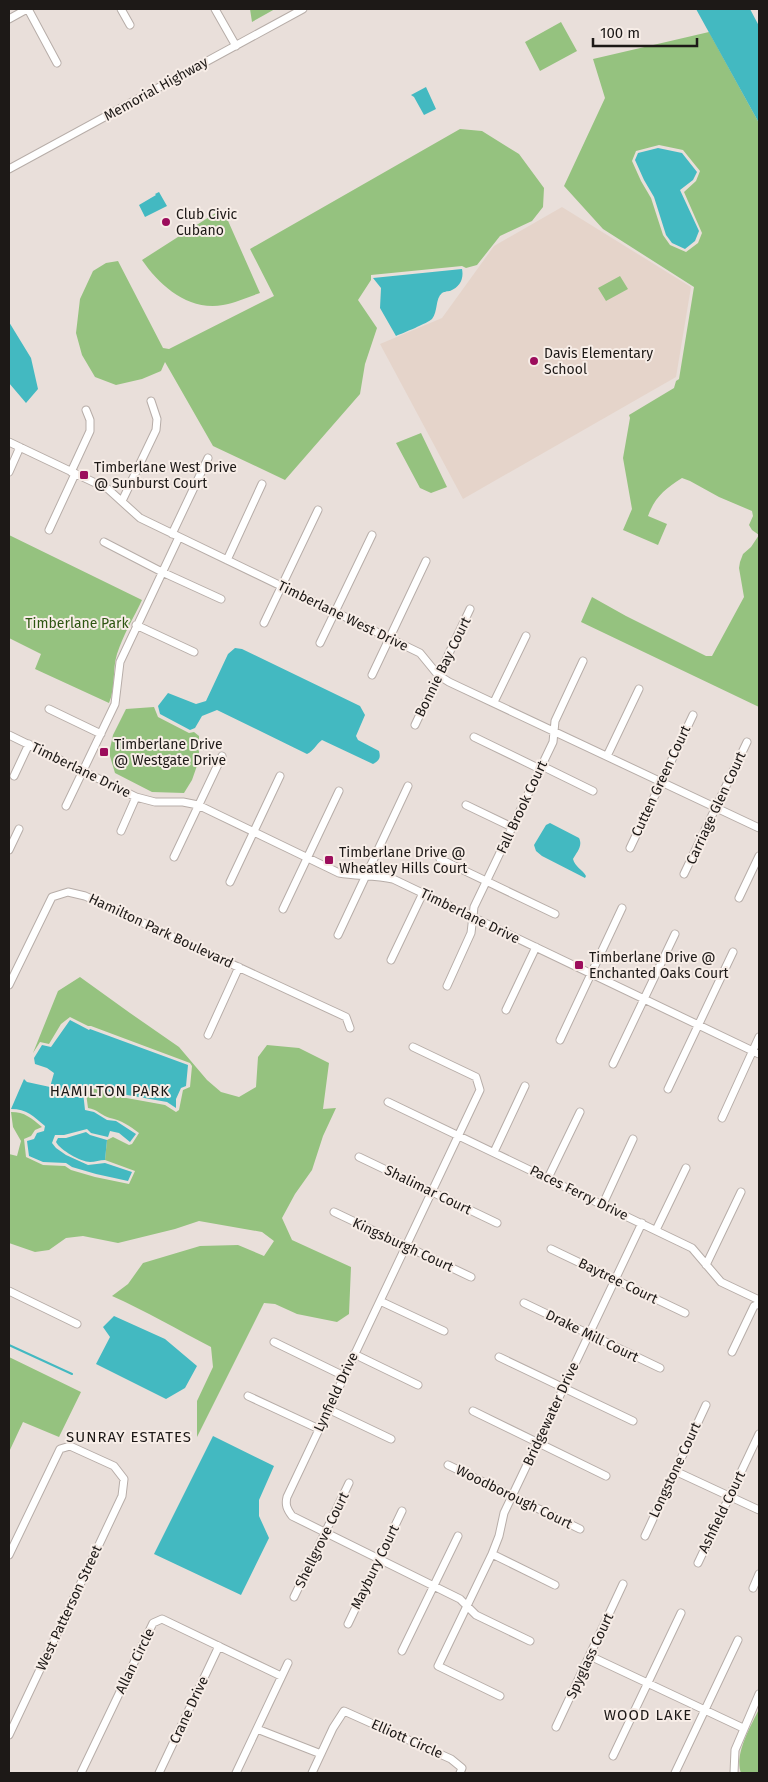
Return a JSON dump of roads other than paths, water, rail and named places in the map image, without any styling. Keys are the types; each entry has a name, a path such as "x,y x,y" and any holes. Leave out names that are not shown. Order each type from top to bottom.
{"street":[{"path":"9,19 27,9 57,63"},
{"path":"121,9 130,25"},
{"path":"215,9 236,46"},
{"name":"Memorial Highway","path":"9,169 302,9"},
{"path":"122,501 156,430 157,418 151,401"},
{"path":"49,530 90,431 90,420 86,410"},
{"name":"Timberlane West Drive","path":"9,442 108,489 140,518 420,653 438,675 448,682 759,828"},
{"path":"9,472 20,447"},
{"path":"66,806 115,704 120,662 162,572 208,458"},
{"path":"227,560 262,484"},
{"path":"264,623 318,510"},
{"path":"320,643 372,535"},
{"path":"104,542 162,572 221,599"},
{"path":"372,675 426,562"},
{"name":"Bonnie Bay Court","path":"415,725 470,609"},
{"path":"136,625 194,652"},
{"path":"494,702 526,636"},
{"name":"Fall Brook Court","path":"447,986 472,933 474,907 553,742 555,720 582,661"},
{"path":"607,756 639,688"},
{"path":"49,709 101,734"},
{"name":"Cutten Green Court","path":"630,848 693,715"},
{"name":"Timberlane Drive","path":"9,734 136,797 155,802 183,802 198,805 339,873 393,879 756,1052"},
{"path":"474,738 593,791"},
{"name":"Carriage Glen Court","path":"684,874 747,742"},
{"path":"14,776 29,744"},
{"path":"174,857 222,756"},
{"path":"230,882 280,776"},
{"path":"338,935 408,786"},
{"path":"283,908 339,791"},
{"path":"121,831 136,797"},
{"path":"466,805 512,827"},
{"path":"9,850 19,828"},
{"path":"739,898 759,856"},
{"path":"440,859 555,914"},
{"name":"Hamilton Park Boulevard","path":"9,985 52,898 68,892 85,896 346,1018 350,1028"},
{"path":"391,960 422,893"},
{"path":"560,1040 622,908"},
{"path":"613,1064 675,934"},
{"path":"506,1010 536,947"},
{"path":"668,1090 733,952"},
{"path":"208,1035 239,967"},
{"path":"722,1118 756,1052 759,1037"},
{"name":"Lynfield Drive","path":"413,1047 476,1078 480,1090 287,1496 287,1510 292,1516 460,1599 476,1615 530,1641"},
{"path":"494,1152 525,1086"},
{"name":"Paces Ferry Drive","path":"388,1102 692,1248 721,1282 759,1302"},
{"path":"548,1178 580,1112"},
{"path":"603,1204 633,1139"},
{"name":"Shalimar Court","path":"359,1157 497,1223"},
{"path":"656,1230 686,1168"},
{"path":"706,1265 742,1192"},
{"name":"Kingsburgh Court","path":"334,1212 471,1277"},
{"name":"Bridgewater Drive","path":"500,1696 438,1666 492,1554 499,1536 504,1513 642,1223"},
{"name":"Baytree Court","path":"551,1249 685,1313"},
{"path":"9,1291 77,1324"},
{"path":"380,1300 444,1331"},
{"path":"732,1352 754,1306 759,1302"},
{"name":"Drake Mill Court","path":"524,1303 660,1368"},
{"path":"274,1342 344,1376"},
{"path":"354,1354 418,1385"},
{"path":"499,1357 633,1421"},
{"path":"248,1396 319,1429"},
{"name":"Longstone Court","path":"645,1536 706,1405"},
{"path":"328,1409 391,1439"},
{"path":"473,1411 606,1476"},
{"name":"Ashfield Court","path":"698,1563 759,1434"},
{"name":"West Patterson Street","path":"9,1555 60,1449 70,1446 114,1466 124,1479 122,1496 9,1735"},
{"name":"Woodborough Court","path":"448,1465 580,1529"},
{"path":"675,1471 759,1510"},
{"name":"Shellgrove Court","path":"294,1597 349,1483"},
{"name":"Maybury Court","path":"348,1624 402,1511"},
{"path":"402,1651 458,1536"},
{"path":"492,1554 555,1585"},
{"path":"753,1588 759,1574"},
{"name":"Spyglass Court","path":"556,1727 623,1584"},
{"path":"613,1756 681,1612"},
{"name":"Allan Circle","path":"81,1773 153,1623 162,1620 281,1676"},
{"path":"675,1773 738,1640"},
{"name":"Crane Drive","path":"159,1773 218,1646"},
{"path":"590,1656 743,1728"},
{"path":"236,1773 288,1663"},
{"path":"734,1773 735,1750 759,1694"},
{"name":"Elliott Circle","path":"321,1754 333,1728 344,1711 452,1759 462,1768 460,1773"},
{"path":"258,1728 321,1754 312,1773"}],"water":[{"path":"696,9 750,9 759,26 759,123"},
{"path":"426,87 436,109 424,115 411,95"},
{"path":"658,148 682,153 697,172 693,180 680,190 699,231 695,241 685,249 672,243 666,235 654,197 635,160 638,153"},
{"path":"159,192 167,206 145,217 139,205"},
{"path":"462,269 460,282 456,287 440,296 432,319 396,336 380,308 381,288 373,278"},
{"path":"9,322 31,358 38,389 26,403 9,383"},
{"path":"235,648 242,649 360,706 365,715 356,736 358,740 379,751 380,757 378,760 373,764 322,740 307,754 217,710 202,716 195,728 190,730 160,714 158,706 168,693 196,704 206,701 228,654"},
{"path":"550,823 579,838 580,846 573,859 586,876 585,878 536,851 534,845 546,825"},
{"path":"70,1020 89,1030 188,1065 186,1086 181,1088 176,1099 176,1108 167,1102 110,1092 100,1085 89,1086 83,1092 85,1110 94,1112 107,1120 116,1121 136,1134 130,1142 119,1133 110,1131 108,1137 91,1133 87,1129 64,1135 55,1135 52,1143 66,1155 88,1165 105,1163 132,1172 128,1181 96,1174 72,1167 66,1163 43,1162 29,1156 27,1141 34,1139 37,1133 44,1131 45,1126 26,1112 11,1109 24,1079 27,1082 50,1087 54,1073 47,1068 35,1064 34,1058 42,1045 51,1047"},
{"path":"86,1132 107,1140 105,1160 90,1162 81,1160 66,1152 56,1142 58,1138 66,1138"},
{"path":"114,1316 165,1339 197,1366 185,1388 166,1399 96,1364 110,1337 103,1327"},
{"path":"213,1436 274,1466 259,1500 259,1516 269,1538 241,1595 154,1554"}],"waterway":[{"path":"9,1345 72,1374"}],"place":[{"name":"Club Civic Cubano","path":"166,222"},
{"name":"Davis Elementary School","path":"534,361"},
{"name":"Timberlane West Drive @ Sunburst Court","path":"84,475"},
{"name":"Timberlane Drive @ Westgate Drive","path":"104,752"},
{"name":"Timberlane Drive @ Wheatley Hills Court","path":"329,860"},
{"name":"Timberlane Drive @ Enchanted Oaks Court","path":"579,965"}],"district":[{"name":"HAMILTON PARK","path":"110,1091"},
{"name":"SUNRAY ESTATES","path":"129,1437"},
{"name":"WOOD LAKE","path":"648,1715"}],"park label":[{"name":"Timberlane Park","path":"77,623"}]}
